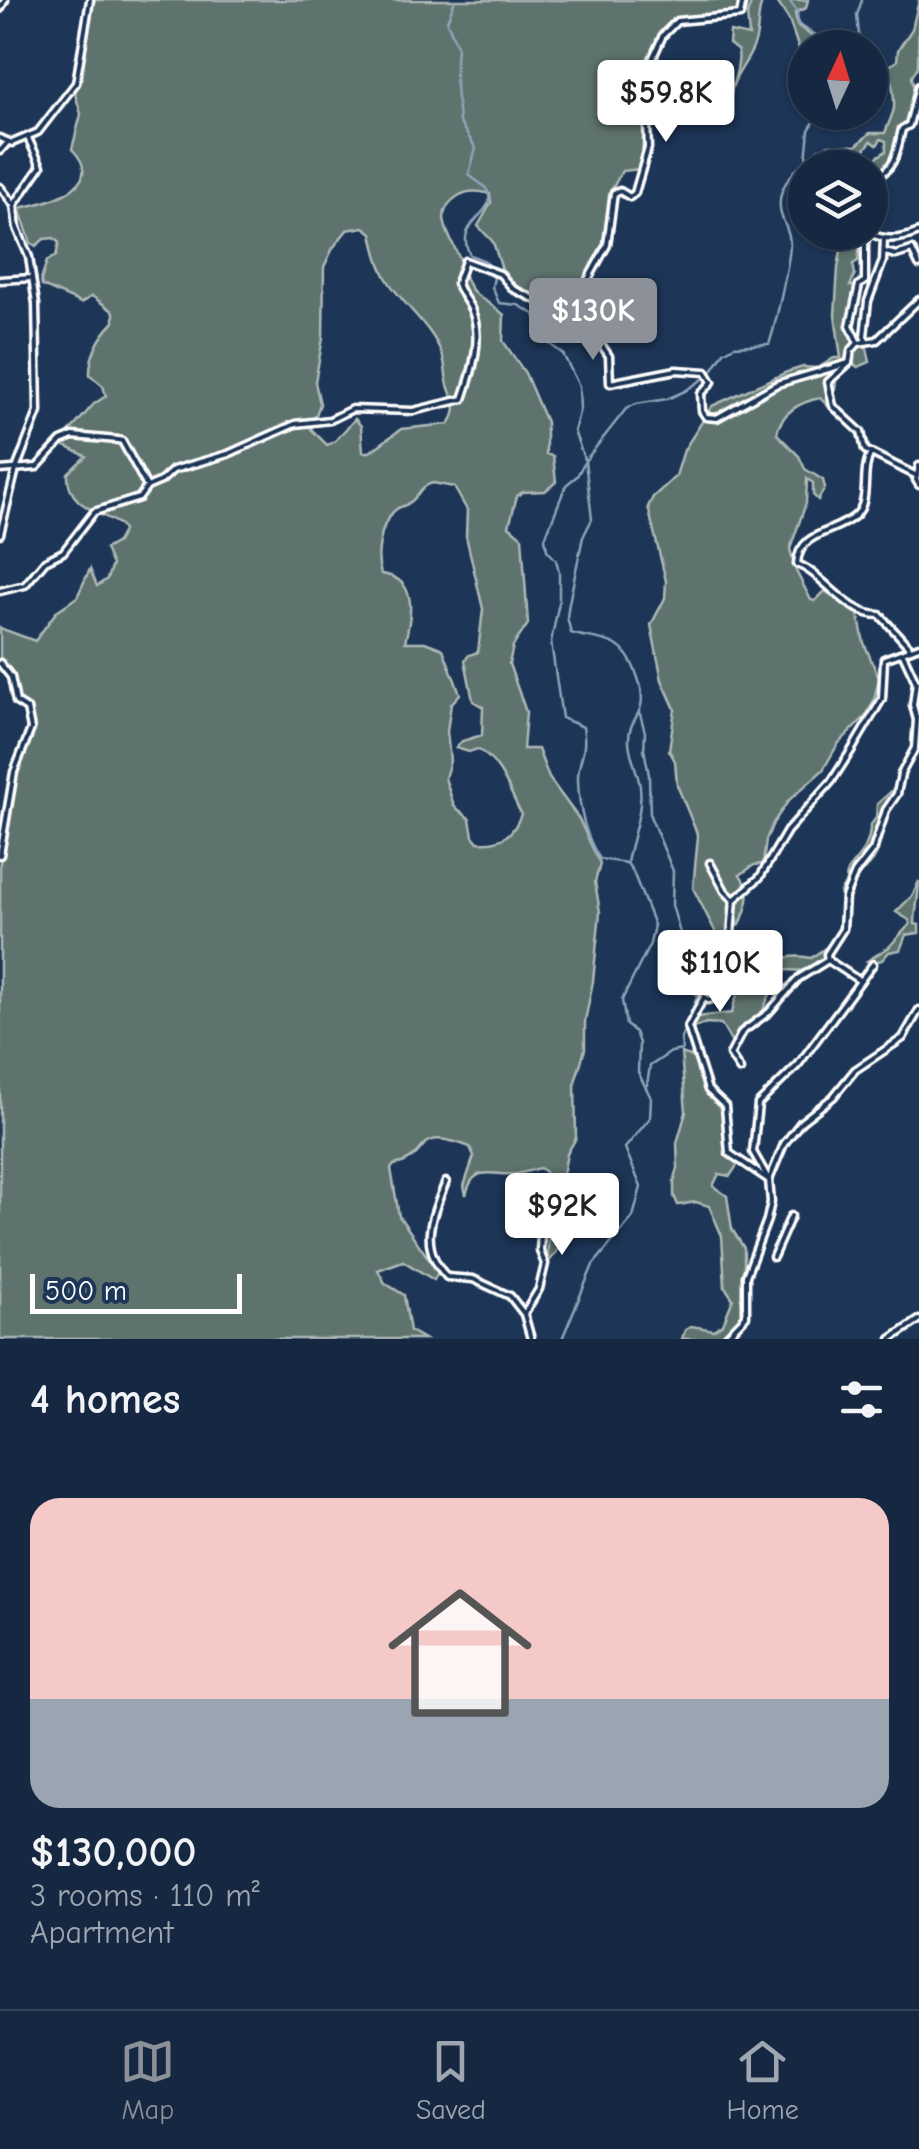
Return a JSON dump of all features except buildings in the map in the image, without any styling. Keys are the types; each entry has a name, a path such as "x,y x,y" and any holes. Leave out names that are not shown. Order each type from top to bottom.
{"street":[{"path":"0,8 6,0"},
{"path":"0,151 8,142 38,132 74,87 90,0"},
{"path":"575,334 570,314 607,245 614,193 635,193 647,158 645,76 652,57 678,21 740,15 743,0"},
{"path":"888,167 896,159 902,129 909,125 919,86"},
{"path":"0,138 8,142"},
{"path":"14,205 40,166 28,138"},
{"path":"0,187 14,205 32,278 37,314 38,412 16,469 0,534"},
{"path":"888,238 919,232"},
{"path":"858,342 850,326 859,285 865,281 864,250"},
{"path":"866,342 868,301 885,252 896,255 912,250 919,265"},
{"path":"0,592 26,586 45,560 63,552 94,512 138,498 173,470 228,454 295,424 330,420 352,408 413,411 462,399 474,369 476,334 471,307 457,283 465,261 500,274 513,289 558,314 575,334 596,338 608,352 610,383 676,370 706,372 712,382 701,394 706,417 717,418 777,384 849,363"},
{"path":"0,280 32,278"},
{"path":"916,476 865,450 861,432 834,406 828,382 849,363 851,350 858,342 876,340 919,300"},
{"path":"0,470 40,465 61,441 73,436 118,440 148,487"},
{"path":"871,454 862,481 865,498 856,515 808,539 797,564 810,569 825,588 868,615 880,615 910,649"},
{"path":"919,466 919,485"},
{"path":"769,1180 729,1153 726,1106 708,1090 688,1026 704,997 721,998 713,989 730,946 734,900 754,883 787,831 831,782 877,710 883,690 884,660 919,646"},
{"path":"828,960 829,948 843,929 845,896 858,865 872,850 915,748 916,682 904,654"},
{"path":"0,663 10,676 16,702 27,709 31,729 14,772 2,823 0,855"},
{"path":"710,863 734,900"},
{"path":"828,960 860,981"},
{"path":"740,1070 730,1055 742,1032 769,1012 800,978 828,960"},
{"path":"724,1339 746,1316 746,1276 771,1202 769,1180 753,1152 758,1104 798,1065 873,964"},
{"path":"769,1180 794,1130 833,1096 855,1070 903,1038 919,1010"},
{"path":"446,1182 429,1238 434,1262 447,1277 474,1279 510,1296 524,1314 531,1339"},
{"path":"524,1314 539,1289 545,1264 528,1184"},
{"path":"773,1257 792,1216"},
{"path":"891,1339 919,1320"}],"green space":[{"path":"91,0 741,0 737,13 682,17 659,38 643,85 640,169 622,171 609,195 602,254 564,316 505,279 493,242 478,226 491,203 490,194 463,193 451,202 444,218 468,284 504,315 503,341 525,373 546,422 546,454 553,456 556,482 545,491 517,496 509,526 522,537 528,624 513,646 509,664 526,712 523,749 538,749 549,778 579,819 600,864 595,882 600,912 585,1021 585,1049 575,1082 576,1138 567,1154 563,1174 567,1239 547,1264 550,1214 545,1172 540,1168 515,1174 479,1175 466,1195 464,1186 474,1156 470,1147 439,1139 430,1141 391,1169 399,1216 438,1272 434,1280 403,1261 378,1270 385,1283 404,1295 410,1331 424,1339 0,1339 0,861 17,769 32,728 30,710 18,698 14,677 0,657 0,628 35,641 57,611 77,597 90,569 97,586 107,579 112,565 105,549 117,542 123,531 120,525 85,506 72,493 68,473 86,456 65,446 65,437 106,396 103,386 90,375 90,368 96,346 114,322 114,312 92,296 81,303 42,286 47,261 56,256 59,243 54,238 44,239 36,246 31,243 19,208 57,197 79,183 83,174 81,162 72,149 81,114 75,94","holes":["364,227 372,233 387,279 438,346 455,406 449,424 401,429 370,452 363,452 361,426 355,419 327,445 311,429 320,404 315,382 323,338 324,267 347,230","433,483 454,487 467,510 466,536 483,609 478,652 465,660 473,701 483,707 482,735 462,741 456,748 469,752 477,749 492,761 521,814 510,833 493,842 478,842 473,836 470,819 454,806 445,778 450,761 447,731 451,704 460,694 443,649 425,642 405,642 410,609 407,590 393,577 381,574 379,567 380,541 389,517"]},
{"path":"752,0 763,0 756,39 727,108 739,57 729,44 730,32 749,36 747,15"},
{"path":"776,0 808,0 806,8 795,13 797,25 804,30 792,30"},
{"path":"919,0 914,91 895,157 888,166 886,141 881,139 877,145 871,141 865,150 818,150 829,145 856,146 870,133 888,130 894,108 889,66 897,61 898,50 912,29"},
{"path":"841,250 859,250 850,286 857,286 852,329 859,343 867,348 870,362 858,367 849,362 839,367 834,397 828,406 820,398 805,402 787,414 777,434 799,456 805,469 823,480 825,488 818,500 813,495 813,483 807,479 806,503 790,549 796,571 811,600 815,601 825,591 858,613 864,643 879,678 866,716 838,744 823,770 789,800 773,823 763,864 740,875 748,893 745,912 740,925 731,926 716,977 700,997 694,987 706,982 705,965 717,951 718,937 693,888 698,836 677,785 675,761 669,750 675,709 662,680 651,625 665,598 666,581 648,507 676,476 684,450 712,406 787,372 818,368 841,358 835,315"},
{"path":"896,787 901,793 880,824 883,826 877,854 858,873 850,897 844,902 840,892 847,871 866,845 877,804"},
{"path":"919,881 915,924 919,925 919,933 906,935 900,950 889,952 882,960 867,961 889,947 910,924 896,912 913,895"},
{"path":"832,943 825,960 808,971 786,970 761,1016 744,1026 733,1045 721,1024 706,1023 691,1029 697,1017 732,1013 742,986 765,969 786,958 811,958"},
{"path":"681,1053 696,1058 707,1090 724,1107 728,1154 738,1164 730,1176 719,1174 713,1186 727,1196 732,1229 744,1248 741,1298 745,1309 740,1320 720,1339 682,1339 685,1330 692,1326 713,1330 723,1324 733,1299 725,1287 722,1236 709,1206 696,1202 678,1205 674,1196 677,1143 686,1112"}],"waterway":[{"path":"455,0 447,21 457,46 459,122 476,148 469,174 487,190 489,198 471,225 466,243 470,255 485,261 495,272 492,287 499,303 518,305 534,314 542,338 563,354 579,386 580,409 574,431 585,461 577,476 566,485 545,538 559,571 559,602 551,642 562,718 583,727 578,781 587,831 600,859 626,863"},
{"path":"789,0 797,11 798,24 808,30"},
{"path":"859,30 857,15 862,0"},
{"path":"562,1339 593,1265 633,1217 641,1187 625,1148 650,1118 651,1098 638,1072 639,1043 635,1032 626,1025 622,1000 650,944 654,925 627,863 640,797 629,736 641,706 641,691 636,672 622,650 605,640 571,633 567,617 583,537 592,519 585,461 626,409 685,391 709,375 724,352 734,346 769,344 790,244 780,197 790,177 806,160 809,130"},
{"path":"640,714 645,732 650,816 673,871 672,905 680,933 676,955 697,997 681,1038 682,1050 671,1052 650,1066 647,1085"}]}
